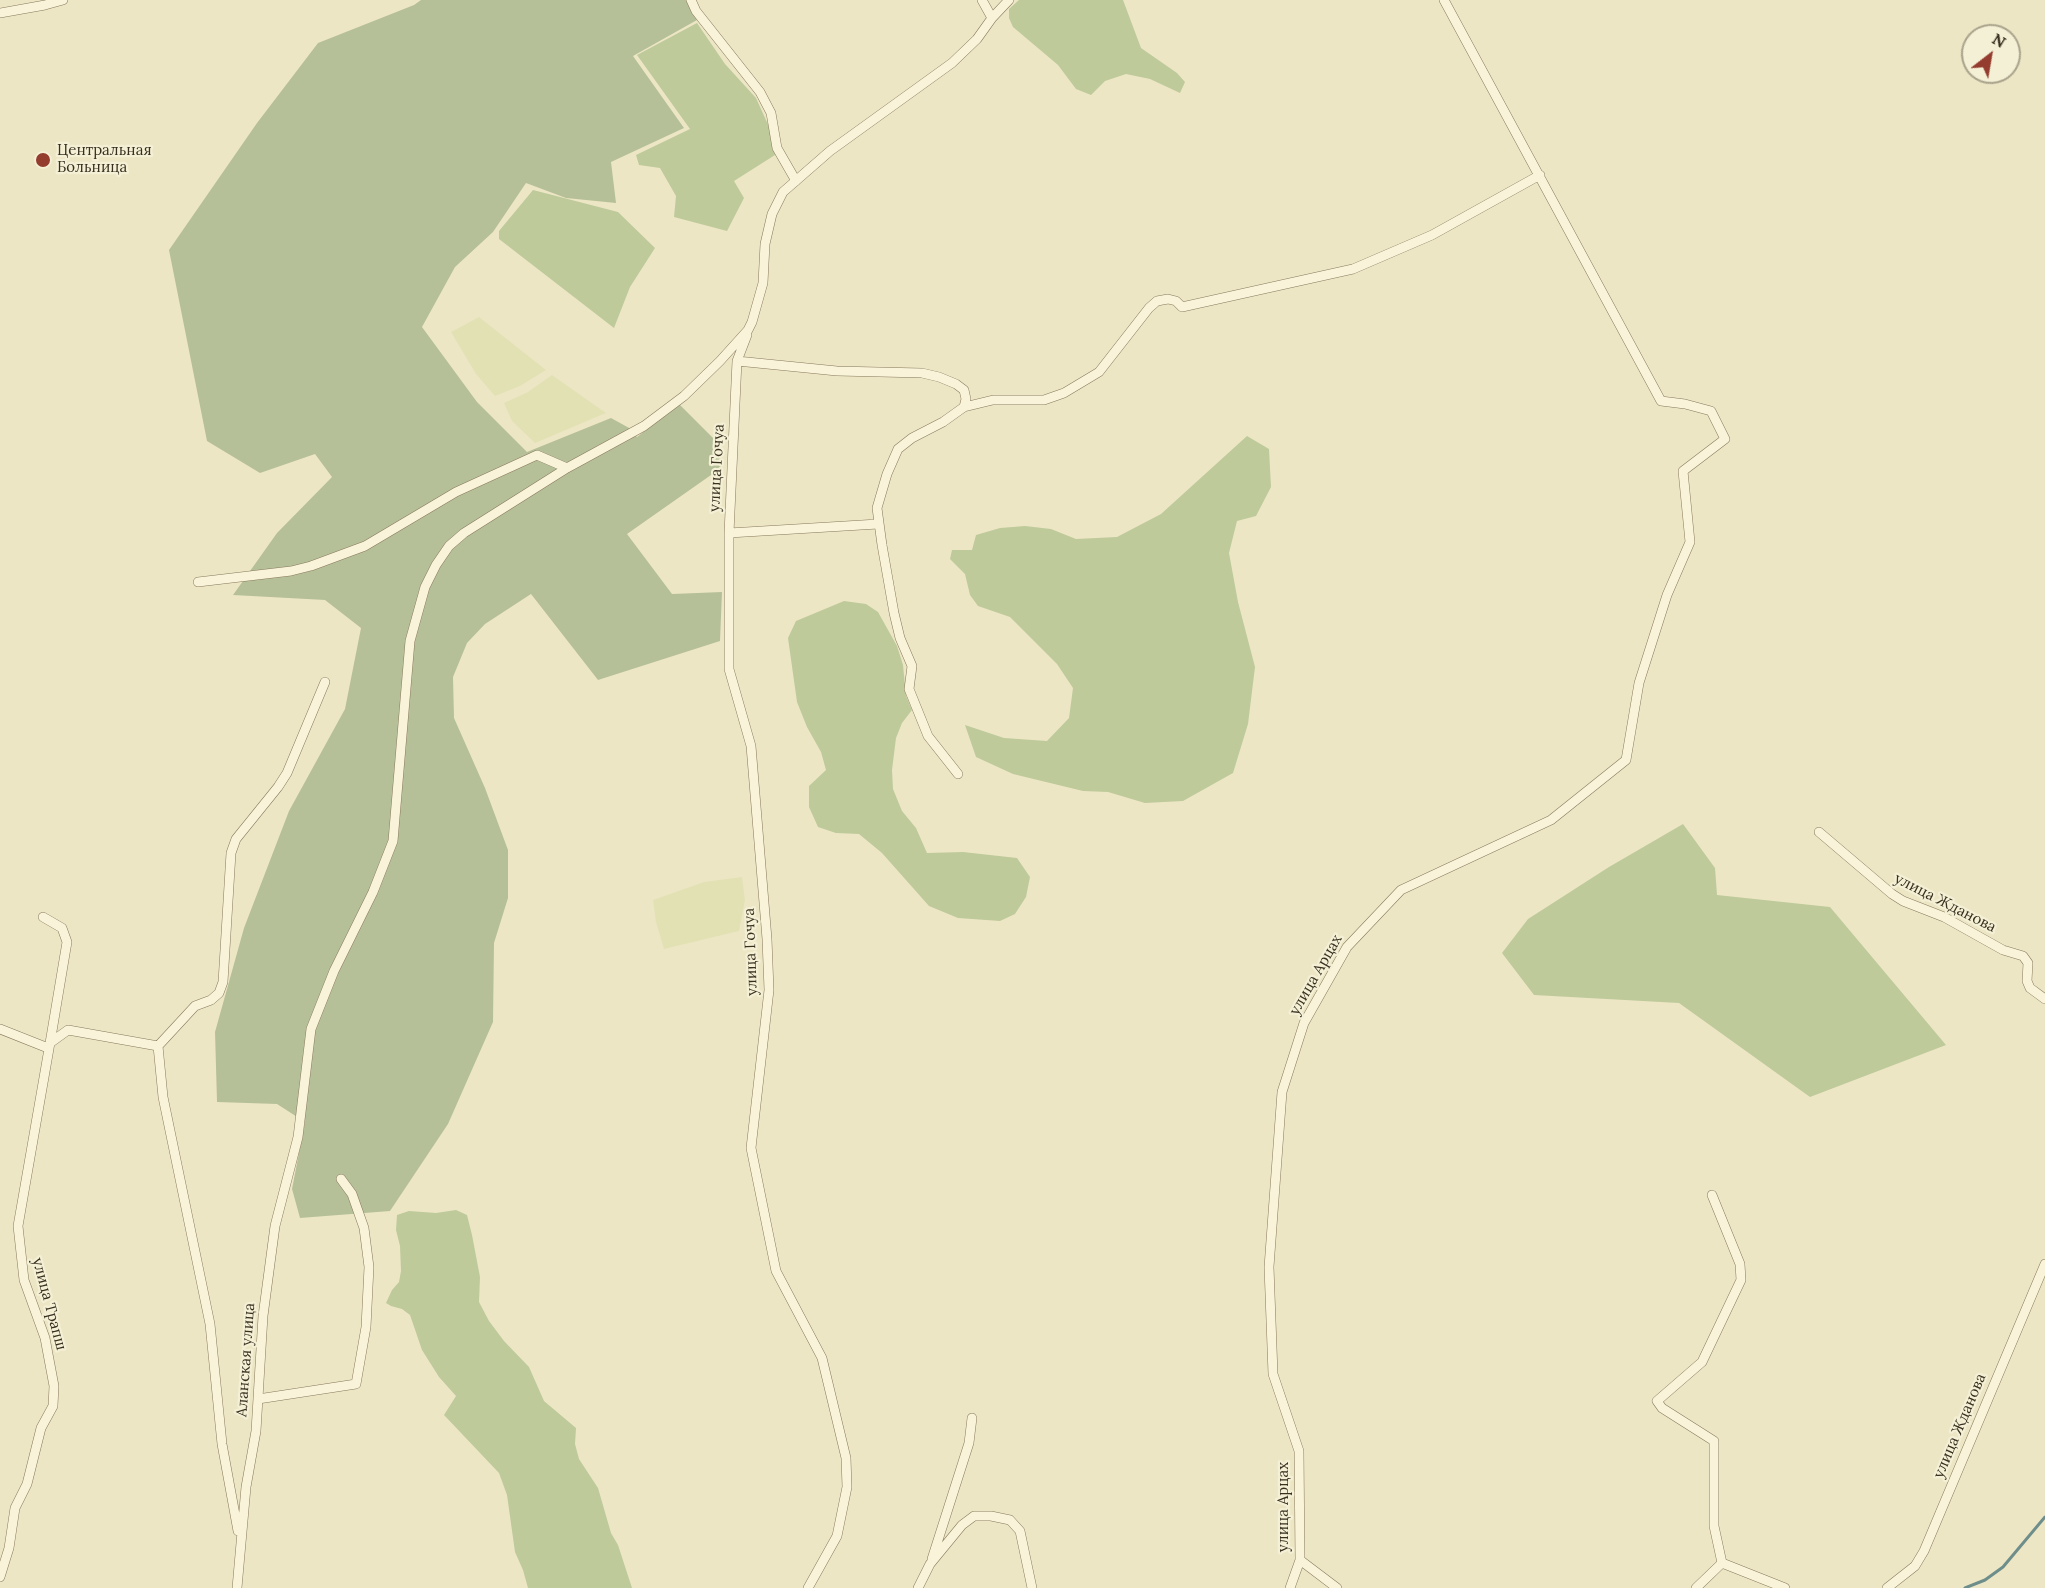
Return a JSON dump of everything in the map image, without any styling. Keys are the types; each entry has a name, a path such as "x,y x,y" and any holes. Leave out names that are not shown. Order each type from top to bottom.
{"street":[{"path":"0,14 63,0"},
{"path":"691,0 696,11 760,92 771,114 777,148 796,181"},
{"path":"982,0 992,18"},
{"name":"улица Гочуа","path":"808,1588 837,1536 847,1487 846,1458 822,1358 776,1271 751,1148 769,990 751,746 729,669 729,532 737,361 763,283 765,244 772,214 783,192 830,151 952,63 977,39 1009,0"},
{"path":"958,774 928,736 909,689 912,666 900,638 878,524 877,508 880,494 898,449 964,407 993,400 1044,400 1064,393 1099,372 1157,301 1168,299 1176,301 1182,307 1353,269 1432,235 1540,175 1444,0"},
{"name":"улица Арцах","path":"1290,1588 1300,1560 1299,1451 1273,1374 1269,1267 1282,1092 1304,1023 1347,946 1401,890 1551,820 1626,760 1639,683 1667,595 1690,542 1683,471 1725,439 1711,411 1661,401 1540,175"},
{"name":"Аланская улица","path":"237,1588 246,1487 256,1431 263,1316 275,1226 298,1137 310,1029 334,971 373,892 393,841 410,641 425,587 449,546 464,533 567,468 644,426 684,396 748,330"},
{"path":"737,361 837,371 922,373 939,377 964,390 966,399 964,407"},
{"path":"198,582 291,571 365,546 456,492 537,455 567,468"},
{"path":"729,532 878,524"},
{"path":"240,1543 222,1444 210,1324 163,1097 158,1046 195,1006 211,1000 219,993 223,982 231,853 236,839 278,788 287,773 325,682"},
{"name":"улица Жданова","path":"1819,832 1903,901 1944,917 2003,950 2023,956 2028,963 2027,981 2030,988 2045,999"},
{"name":"улица Трапш","path":"0,1576 9,1548 15,1508 27,1484 41,1428 53,1406 54,1386 45,1338 24,1280 18,1226 67,942 62,928 43,917"},
{"path":"0,1029 49,1045 68,1030 158,1046"},
{"path":"258,1399 356,1384 366,1327 369,1267 364,1228 352,1194 341,1179"},
{"path":"1712,1195 1740,1264 1741,1280 1702,1362 1657,1401 1662,1408 1714,1441 1714,1526 1722,1563"},
{"name":"улица Жданова","path":"1887,1588 1915,1566 1924,1551 2045,1264"},
{"path":"918,1588 930,1564 969,1443 972,1418"},
{"path":"930,1564 962,1525 974,1516 991,1516 1010,1520 1020,1531 1032,1588"},
{"path":"1300,1560 1337,1588"},
{"path":"1696,1588 1722,1563"},
{"path":"1722,1563 1785,1588"}],"green space":[{"path":"421,0 686,0 697,20 633,56 684,128 611,162 616,203 566,198 526,183 493,232 455,267 422,327 477,402 527,452 611,418 631,429 637,437 679,404 719,444 721,468 627,534 672,594 722,592 720,641 598,680 531,594 485,624 467,643 453,677 454,718 485,788 508,850 508,898 494,943 493,1022 448,1124 390,1211 300,1218 292,1189 305,1122 277,1104 217,1102 215,1032 244,928 289,811 345,709 361,628 325,600 233,595 277,533 332,477 315,454 260,473 207,441 169,250 257,123 318,43 414,5"},
{"path":"1019,0 1123,0 1141,48 1177,73 1185,82 1180,93 1150,79 1126,74 1105,81 1091,95 1076,89 1058,65 1013,27 1009,18 1009,9"},
{"path":"697,23 725,64 756,98 770,129 775,155 734,181 744,198 727,231 674,217 676,196 660,168 639,165 636,155 690,129 637,55"},
{"path":"533,190 618,212 655,248 630,287 614,328 499,239 499,231"},
{"path":"479,317 546,370 520,386 495,396 476,374 451,332"},
{"path":"552,375 606,413 535,443 512,421 504,403 528,392"},
{"path":"1247,436 1269,449 1271,487 1256,516 1237,521 1229,553 1238,602 1255,667 1248,724 1233,773 1183,801 1145,803 1108,792 1083,791 1013,774 976,757 965,725 1004,738 1047,741 1069,718 1073,688 1057,664 1010,617 978,606 970,595 965,574 950,559 952,550 972,550 976,535 1000,528 1025,526 1051,529 1076,539 1117,537 1161,514"},
{"path":"844,601 866,604 878,612 897,646 903,665 906,696 912,710 902,723 896,738 892,770 893,789 902,811 916,828 927,853 963,852 1017,858 1030,877 1026,897 1015,914 1000,921 958,918 929,906 882,853 859,834 836,833 818,827 809,807 809,786 826,770 821,752 807,727 797,702 788,638 796,621"},
{"path":"1683,824 1715,868 1717,895 1830,907 1946,1045 1810,1097 1679,1003 1534,995 1502,953 1528,919 1609,867"},
{"path":"742,877 745,900 739,931 664,949 656,922 653,900 704,882"},
{"path":"456,1210 467,1215 472,1235 480,1277 479,1302 489,1321 504,1341 529,1367 544,1401 576,1428 575,1444 579,1459 598,1488 611,1533 618,1545 632,1588 528,1588 515,1552 507,1495 499,1473 444,1415 456,1396 439,1377 422,1350 410,1315 386,1303 399,1282 401,1271 400,1246 396,1230 397,1215 409,1211 436,1213"}],"waterway":[{"path":"1965,1588 1985,1580 2003,1567 2045,1517"}],"place":[{"name":"Центральная Больница","path":"43,160"}]}
